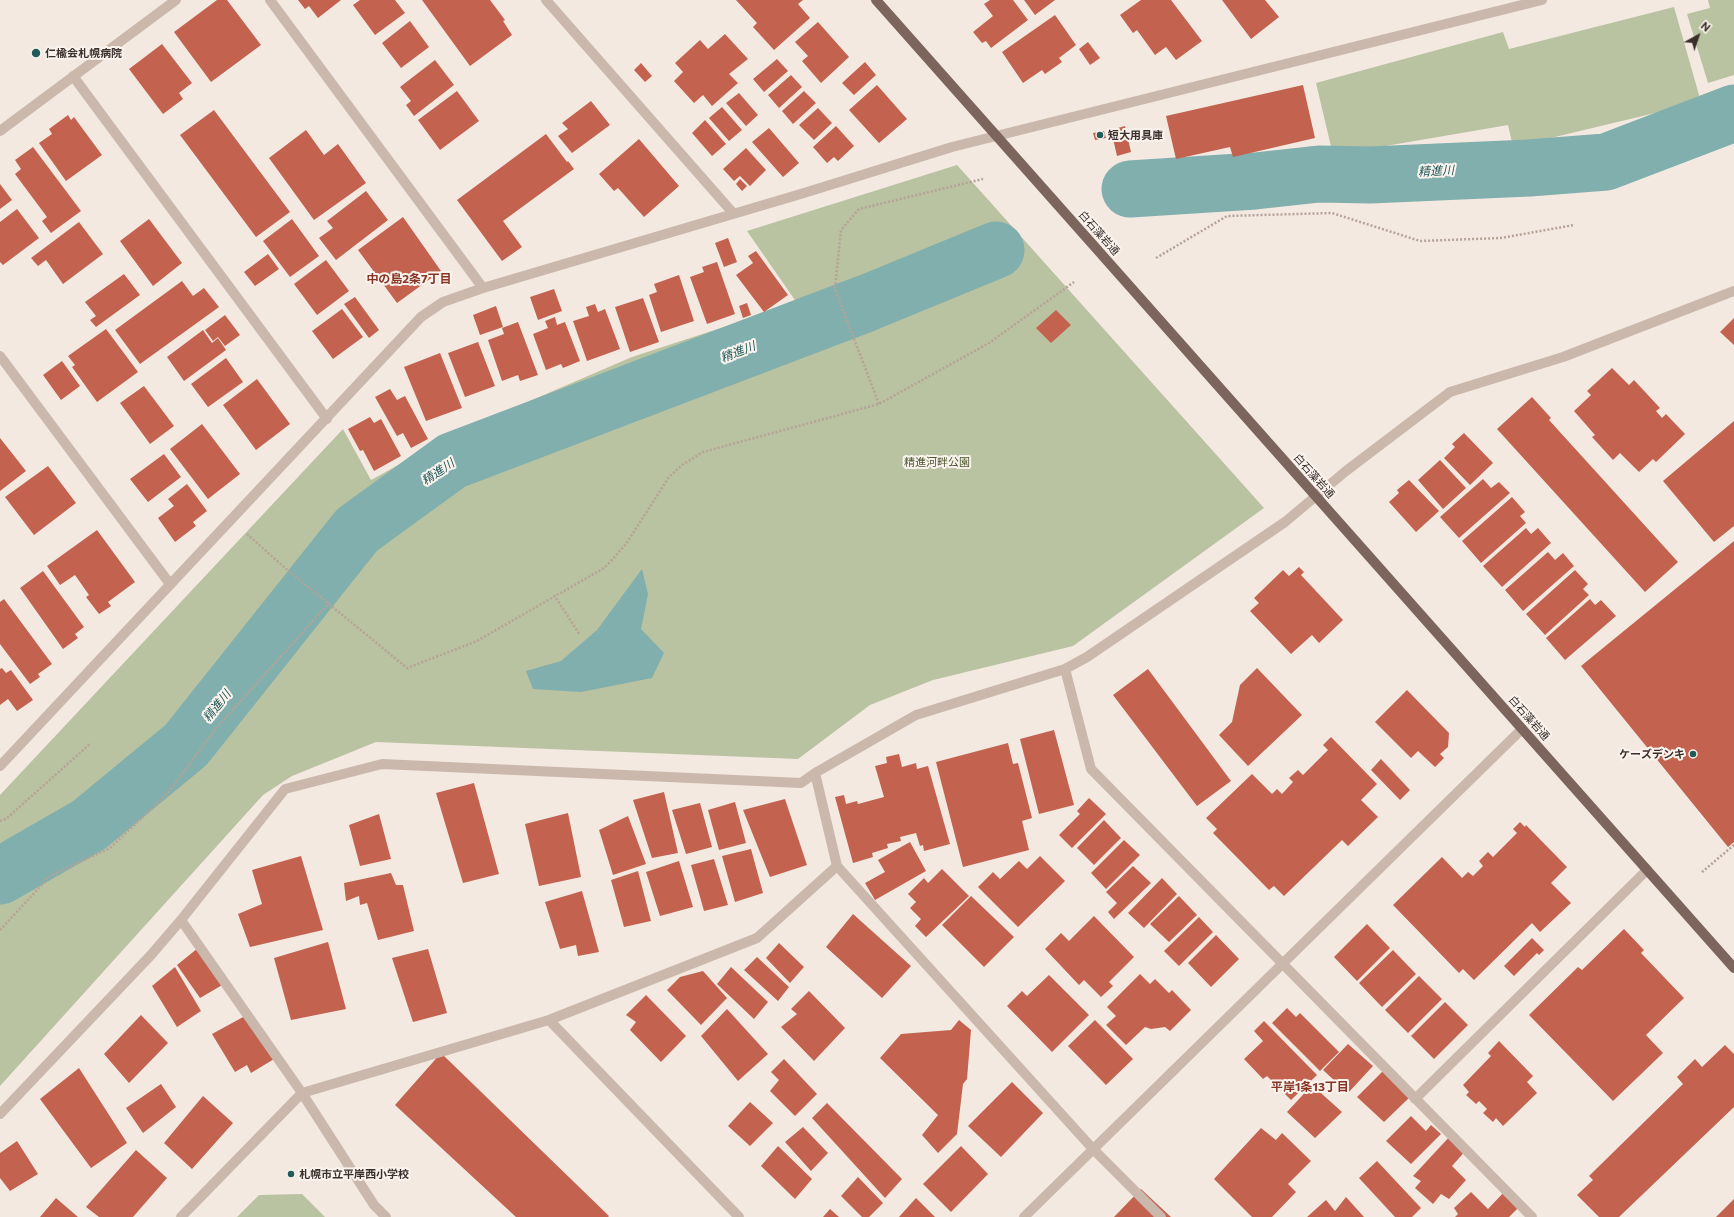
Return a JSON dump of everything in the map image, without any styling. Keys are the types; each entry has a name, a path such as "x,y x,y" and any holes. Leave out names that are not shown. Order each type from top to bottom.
{"main road":[{"name":"白石藻岩通","path":"876,0 1734,968"}],"street":[{"path":"0,131 176,0"},
{"path":"270,0 483,288"},
{"path":"546,0 733,213"},
{"path":"0,766 421,317 443,302 483,288 804,193 952,146 1542,0"},
{"path":"73,76 327,418"},
{"path":"0,1114 151,955 181,920 285,789 382,764 801,783 815,773 916,715 1065,669 1087,657 1285,522 1346,471 1450,392 1563,357 1734,291"},
{"path":"0,356 170,584"},
{"path":"1065,669 1091,769 1415,1100 1532,1217"},
{"path":"1024,1217 1522,729"},
{"path":"815,773 837,866 1093,1148 1161,1217"},
{"path":"181,1217 302,1094 549,1020 757,938 837,866"},
{"path":"1415,1100 1648,870"},
{"path":"181,920 302,1094 374,1205 386,1217"},
{"path":"549,1020 739,1217"}],"path":[{"path":"879,404 848,327 835,289 841,230 859,209 982,179"},
{"path":"1156,258 1227,216 1332,213 1420,241 1500,238 1574,225"},
{"path":"243,530 285,568 406,668 478,641 554,595 604,568 626,544 669,477 682,464 703,452 879,404 989,343 1074,282"},
{"path":"554,595 580,635"},
{"path":"0,930 50,876 110,848 167,794 217,727 329,603"},
{"path":"0,821 6,819 91,743"},
{"path":"1702,872 1734,845"}],"green space":[{"path":"1708,0 1734,0 1734,75 1708,83 1687,14 1710,8"},
{"path":"1674,7 1701,102 1513,147 1508,125 1333,155 1316,83 1503,32 1509,49"},
{"name":"精進河畔公園","path":"957,165 1264,508 1073,646 933,680 870,705 798,759 376,742 292,776 263,795 0,1086 0,795 343,429 371,480 460,431 632,357 797,303 747,231"},
{"path":"302,1194 325,1217 237,1217 259,1195"}],"water":[{"path":"642,569 648,594 641,629 664,653 652,678 581,692 533,689 526,671 561,661 597,630"}],"building":[{"path":"217,0 227,0 261,45 211,82 174,32"},
{"path":"298,0 341,0 318,18 309,6 305,9"},
{"path":"360,0 395,0 405,13 375,35 353,5"},
{"path":"422,0 490,0 505,20 503,21 512,35 470,66"},
{"path":"736,0 803,0 798,4 810,18 774,50 753,27 757,23"},
{"path":"990,0 1013,0 1028,20 991,48 986,41 982,43 973,32 993,16 984,4"},
{"path":"1024,0 1055,0 1035,15"},
{"path":"1141,0 1171,0 1202,41 1176,60 1166,47 1155,55 1137,30 1133,33 1120,15"},
{"path":"1222,0 1265,0 1279,17 1251,39"},
{"path":"1055,15 1076,45 1059,58 1062,62 1045,74 1042,70 1023,83 1002,52"},
{"path":"410,21 429,47 401,68 382,43"},
{"path":"818,22 849,57 821,83 802,61 808,56 795,42"},
{"path":"725,34 748,59 729,74 738,83 712,106 703,95 694,103 674,81 683,72 675,63 700,40 708,49"},
{"path":"1088,42 1100,58 1090,65 1079,49"},
{"path":"162,44 192,83 179,93 183,99 163,114 129,69"},
{"path":"777,59 788,71 764,92 753,79"},
{"path":"435,60 454,85 414,116 406,105 411,101 400,87"},
{"path":"865,62 876,75 854,95 842,83"},
{"path":"641,63 652,76 645,82 634,70"},
{"path":"791,75 802,87 779,108 768,95"},
{"path":"877,85 907,119 879,143 849,110"},
{"path":"1303,85 1315,138 1233,157 1230,147 1176,159 1166,116"},
{"path":"457,91 479,121 440,150 418,120"},
{"path":"804,91 816,103 793,124 782,111"},
{"path":"739,93 758,115 746,126 726,103"},
{"path":"591,101 610,125 572,153 558,136 568,129 562,123"},
{"path":"722,107 742,130 729,141 709,118"},
{"path":"818,108 832,123 814,140 799,125"},
{"path":"214,110 290,212 256,237 180,135"},
{"path":"68,115 71,120 74,117 102,155 66,181 39,143 52,134 49,129"},
{"path":"705,120 726,144 712,156 692,133"},
{"path":"836,126 854,146 838,161 834,157 827,163 813,147"},
{"path":"1125,126 1131,152 1117,156 1111,130"},
{"path":"769,128 799,163 783,177 752,142"},
{"path":"306,130 324,155 338,144 366,183 314,220 269,158"},
{"name":"短大用具庫","path":"1104,131 1106,138 1095,140 1093,133"},
{"path":"546,134 574,169 503,221 522,247 502,261 457,200"},
{"path":"639,139 679,186 644,217 618,188 614,191 599,174"},
{"path":"33,147 81,211 51,233 42,221 47,217 15,174 21,169 15,160"},
{"path":"746,148 766,170 750,186 740,176 734,181 723,169"},
{"path":"740,179 747,186 742,191 736,184"},
{"path":"0,184 12,200 0,209"},
{"path":"366,191 388,220 336,260 319,238 333,228 327,221"},
{"path":"17,209 39,238 3,265 0,262 0,222"},
{"path":"403,217 441,271 397,303 358,250"},
{"path":"149,219 182,263 153,286 120,241"},
{"path":"292,219 319,256 290,277 263,241"},
{"path":"79,222 103,254 63,284 46,260 38,266 31,258"},
{"path":"728,238 737,262 724,267 715,243"},
{"path":"756,251 788,295 764,312 736,275 753,263 748,256"},
{"path":"268,254 279,269 255,286 244,272"},
{"path":"326,260 349,291 317,315 294,284"},
{"path":"717,262 735,314 707,324 690,277 704,272 702,267"},
{"path":"124,274 140,295 96,327 90,320 96,316 85,302"},
{"path":"679,275 694,321 661,332 649,295 657,292 654,284"},
{"path":"182,281 193,296 204,288 219,307 140,364 115,330"},
{"path":"554,289 562,311 538,320 530,297"},
{"path":"355,297 379,330 369,338 344,304"},
{"path":"643,298 659,342 630,352 615,307"},
{"path":"747,303 751,315 743,318 739,306"},
{"path":"595,304 598,312 605,309 620,349 587,361 573,321 589,316 586,307"},
{"path":"496,306 503,327 480,335 473,315"},
{"path":"342,309 363,337 333,359 312,331"},
{"path":"1056,310 1071,325 1051,343 1036,328"},
{"path":"225,315 240,335 225,346 218,337 213,341 205,330"},
{"path":"555,317 557,325 565,322 580,361 563,368 561,364 546,370 533,334 548,328 545,321"},
{"path":"1734,318 1734,345 1720,332"},
{"path":"518,322 538,375 520,381 518,375 502,381 488,340 504,334 502,328"},
{"path":"106,329 138,372 97,402 72,367 75,365 68,356"},
{"path":"203,330 212,343 218,338 226,350 184,381 167,357"},
{"path":"478,342 495,386 465,397 448,353"},
{"path":"440,353 462,408 426,421 404,367"},
{"path":"226,358 243,382 208,407 191,384"},
{"path":"62,361 80,386 61,400 43,375"},
{"path":"1612,368 1629,385 1634,380 1660,408 1656,411 1662,418 1666,414 1685,434 1656,462 1653,459 1639,472 1620,453 1613,460 1592,437 1595,435 1574,411 1591,395 1587,391"},
{"path":"257,379 290,424 256,450 223,405"},
{"path":"144,386 174,426 150,444 120,403"},
{"path":"390,389 397,400 405,396 428,439 411,448 403,433 397,436 375,397"},
{"path":"1532,397 1551,418 1549,420 1678,562 1645,592 1497,429"},
{"path":"370,417 374,423 381,419 401,456 374,471 363,450 360,451 348,429"},
{"path":"1734,421 1734,526 1714,542 1663,481"},
{"path":"202,424 240,474 208,499 170,449"},
{"path":"1464,433 1493,463 1470,485 1444,458 1455,447 1452,444"},
{"path":"0,438 26,471 0,491"},
{"path":"164,454 181,477 148,502 130,479"},
{"path":"1440,460 1466,488 1443,509 1418,480"},
{"path":"48,466 76,503 34,535 5,497"},
{"path":"1483,479 1491,488 1499,482 1510,493 1459,538 1440,517"},
{"path":"1409,480 1439,511 1416,532 1389,502 1399,493 1397,490"},
{"path":"187,484 207,511 193,522 196,526 175,542 158,518 174,506 168,499"},
{"path":"1512,497 1525,512 1520,516 1526,523 1481,563 1462,541"},
{"path":"1526,528 1531,534 1538,528 1551,543 1502,587 1483,566"},
{"path":"97,530 135,582 108,602 111,606 99,614 86,597 89,595 75,575 60,585 47,566"},
{"name":"ケーズデンキ","path":"1734,541 1734,842 1728,847 1581,666"},
{"path":"1548,552 1555,560 1563,553 1574,566 1523,611 1505,590"},
{"path":"1299,567 1304,572 1301,575 1343,620 1319,643 1312,635 1291,654 1250,611 1259,603 1254,598 1283,570 1289,576"},
{"path":"1575,570 1588,584 1583,589 1589,595 1545,635 1526,614"},
{"path":"43,571 84,627 75,634 78,638 63,649 20,588"},
{"path":"4,599 52,664 38,674 40,677 30,684 0,644 0,602"},
{"path":"1590,599 1595,605 1601,600 1616,616 1565,660 1546,638"},
{"path":"2,668 6,673 11,670 33,700 17,711 8,699 0,705 0,669"},
{"path":"1257,668 1302,715 1248,766 1219,735 1232,722 1240,685"},
{"path":"1148,669 1231,781 1197,806 1113,695"},
{"path":"1407,690 1449,733 1448,747 1440,754 1444,758 1435,767 1418,751 1411,758 1375,722"},
{"path":"1054,730 1074,805 1039,814 1020,739"},
{"path":"1331,737 1377,784 1361,800 1378,817 1348,846 1342,840 1284,896 1274,886 1269,890 1213,833 1217,829 1206,818 1252,774 1272,794 1277,789 1282,794 1293,782 1289,778 1298,770 1303,775 1328,750 1323,745"},
{"path":"1008,743 1013,764 1018,763 1032,818 1022,821 1029,850 963,867 936,762"},
{"path":"899,754 902,767 916,763 917,769 928,766 950,844 924,851 923,845 920,846 916,833 900,837 901,841 887,844 888,848 872,853 873,857 853,863 835,797 844,795 846,804 857,801 858,804 884,797 875,766 887,763 886,757"},
{"path":"1381,759 1410,790 1400,800 1371,770"},
{"path":"474,783 499,874 463,883 436,793"},
{"path":"664,792 678,853 652,858 633,800"},
{"path":"1089,798 1106,814 1072,848 1059,835 1080,814 1077,811"},
{"path":"785,799 807,865 770,877 743,810"},
{"path":"735,802 746,843 719,850 708,810"},
{"path":"700,803 712,847 686,854 672,810"},
{"path":"568,813 581,877 539,886 525,824"},
{"path":"379,814 391,859 360,866 349,825"},
{"path":"628,816 646,864 613,875 599,830"},
{"path":"1104,820 1121,838 1094,865 1077,848"},
{"path":"1520,822 1525,827 1526,825 1567,867 1551,883 1571,903 1540,932 1532,923 1474,980 1463,969 1459,973 1393,905 1442,857 1462,878 1468,872 1473,876 1483,866 1479,861 1488,852 1493,857 1517,833 1513,829"},
{"path":"1124,840 1140,855 1106,889 1091,873"},
{"path":"910,842 926,871 875,900 865,883 885,872 878,860"},
{"path":"751,849 763,893 735,902 722,856"},
{"path":"301,856 323,930 250,947 238,914 262,904 252,870"},
{"path":"1040,856 1065,881 1018,927 978,887 993,872 1000,879 1019,861 1027,869"},
{"path":"714,859 728,905 704,911 691,865"},
{"path":"679,861 693,907 660,916 646,872"},
{"path":"1133,866 1151,883 1114,919 1108,912 1117,903 1106,892"},
{"path":"942,869 969,896 926,937 915,926 921,919 910,908 916,902 908,894 924,878 928,883"},
{"path":"638,871 651,921 624,927 611,880"},
{"path":"391,873 396,885 403,885 414,931 378,940 367,903 360,905 359,896 346,901 344,883"},
{"path":"1162,878 1177,894 1144,928 1128,913"},
{"path":"582,891 599,952 578,956 576,945 560,949 545,902"},
{"path":"971,896 1014,937 984,967 942,925"},
{"path":"1179,896 1197,915 1169,942 1150,924"},
{"path":"853,914 911,966 882,998 826,947"},
{"path":"1094,916 1134,957 1109,982 1113,986 1101,997 1084,980 1079,985 1045,949 1061,933 1069,941"},
{"path":"1199,917 1213,932 1179,966 1164,951"},
{"path":"1367,924 1390,948 1357,981 1334,957"},
{"path":"1624,929 1644,950 1641,953 1684,998 1646,1035 1663,1053 1613,1101 1529,1015 1578,967 1582,970"},
{"path":"1216,935 1239,959 1211,987 1188,963"},
{"path":"1532,938 1544,950 1539,955 1537,953 1514,976 1504,966"},
{"path":"328,942 346,1009 291,1020 274,958"},
{"path":"779,943 804,967 790,983 766,958"},
{"path":"198,948 224,984 200,998 177,965"},
{"path":"428,949 447,1013 413,1022 392,958"},
{"path":"1393,950 1416,974 1382,1007 1359,983"},
{"path":"757,957 789,987 778,1001 744,970"},
{"path":"175,967 201,1011 177,1027 152,986"},
{"path":"731,967 768,1002 754,1019 717,984"},
{"path":"703,971 727,998 701,1025 667,990 680,977"},
{"path":"1140,974 1150,984 1155,979 1169,993 1172,990 1191,1010 1170,1031 1165,1027 1151,1029 1145,1027 1126,1045 1106,1025 1116,1016 1107,1007"},
{"path":"1049,975 1089,1015 1052,1052 1007,1006 1022,991 1027,996"},
{"path":"1419,976 1442,999 1408,1033 1385,1010"},
{"path":"809,991 845,1028 814,1061 781,1027 797,1014 791,1009"},
{"path":"646,995 686,1036 661,1062 630,1030 636,1022 626,1015"},
{"path":"1445,1002 1468,1025 1434,1059 1411,1036"},
{"path":"1287,1008 1296,1017 1300,1013 1339,1052 1320,1071 1272,1023"},
{"path":"727,1009 768,1054 738,1081 701,1036"},
{"path":"141,1015 168,1043 129,1083 104,1054"},
{"path":"245,1016 274,1059 251,1073 247,1065 235,1072 212,1034"},
{"path":"959,1020 971,1030 967,1079 963,1084 957,1134 938,1153 922,1135 938,1115 880,1058 901,1034 951,1030"},
{"path":"1095,1020 1133,1059 1106,1085 1068,1046"},
{"path":"1264,1021 1317,1075 1291,1100 1267,1076 1263,1079 1244,1059 1263,1041 1254,1031"},
{"path":"1499,1041 1533,1076 1527,1082 1537,1093 1503,1126 1496,1118 1493,1122 1483,1113 1487,1109 1479,1101 1476,1104 1466,1095 1469,1092 1463,1085 1491,1056 1488,1053"},
{"path":"1348,1044 1373,1066 1348,1093 1323,1070"},
{"path":"1725,1045 1734,1054 1734,1107 1619,1217 1599,1217 1577,1195 1593,1180 1589,1176 1683,1084 1677,1077 1695,1059 1702,1067"},
{"path":"441,1053 609,1216 516,1217 395,1105"},
{"path":"784,1059 817,1094 795,1116 770,1091 779,1080 771,1072"},
{"path":"79,1068 127,1143 91,1168 40,1099"},
{"path":"1385,1069 1412,1095 1384,1122 1357,1097"},
{"path":"1012,1082 1043,1113 1001,1157 968,1126"},
{"path":"161,1084 176,1107 143,1133 126,1108"},
{"path":"1312,1085 1342,1112 1315,1138 1287,1112"},
{"path":"203,1096 233,1123 192,1169 164,1143"},
{"path":"750,1102 773,1123 750,1146 728,1126"},
{"path":"827,1103 902,1179 885,1198 812,1118"},
{"path":"1411,1116 1426,1131 1431,1125 1441,1134 1411,1164 1386,1141"},
{"path":"803,1127 828,1153 811,1171 785,1142"},
{"path":"1261,1128 1276,1140 1282,1133 1311,1161 1288,1184 1296,1192 1272,1217 1252,1217 1214,1179"},
{"path":"1452,1134 1468,1148 1452,1166 1466,1180 1449,1199 1441,1194 1433,1204 1415,1188 1421,1181 1413,1176"},
{"path":"17,1141 38,1174 10,1191 0,1178 0,1153"},
{"path":"778,1146 812,1179 795,1199 761,1166"},
{"path":"961,1146 988,1174 951,1212 923,1184"},
{"path":"136,1150 167,1178 133,1217 99,1217 86,1207"},
{"path":"1377,1161 1421,1208 1412,1217 1395,1217 1359,1178"},
{"path":"858,1177 883,1203 869,1217 862,1217 841,1196"},
{"path":"1141,1189 1171,1217 1114,1217"},
{"path":"1506,1190 1520,1206 1509,1217 1455,1217 1458,1214 1454,1208 1471,1192 1488,1209"},
{"path":"1346,1197 1364,1217 1307,1217 1326,1200 1335,1211"},
{"path":"56,1198 78,1217 40,1217"},
{"path":"916,1198 935,1217 899,1217"},
{"path":"1734,1199 1734,1217 1716,1217"},
{"path":"830,1209 839,1217 823,1217"}],"waterway":[{"name":"精進川","path":"1130,189 1255,181 1319,174 1370,175 1529,168 1606,162 1734,113"},
{"name":"精進川","path":"0,876 89,825 186,745 357,530 452,461 867,303 996,250"}],"place":[{"name":"仁楡会札幌病院","path":"36,53"},
{"name":"短大用具庫","path":"1100,135"},
{"name":"ケーズデンキ","path":"1693,754"},
{"name":"札幌市立平岸西小学校","path":"291,1174"}],"district":[{"name":"中の島2条7丁目","path":"409,279"},
{"name":"平岸1条13丁目","path":"1310,1087"}]}
